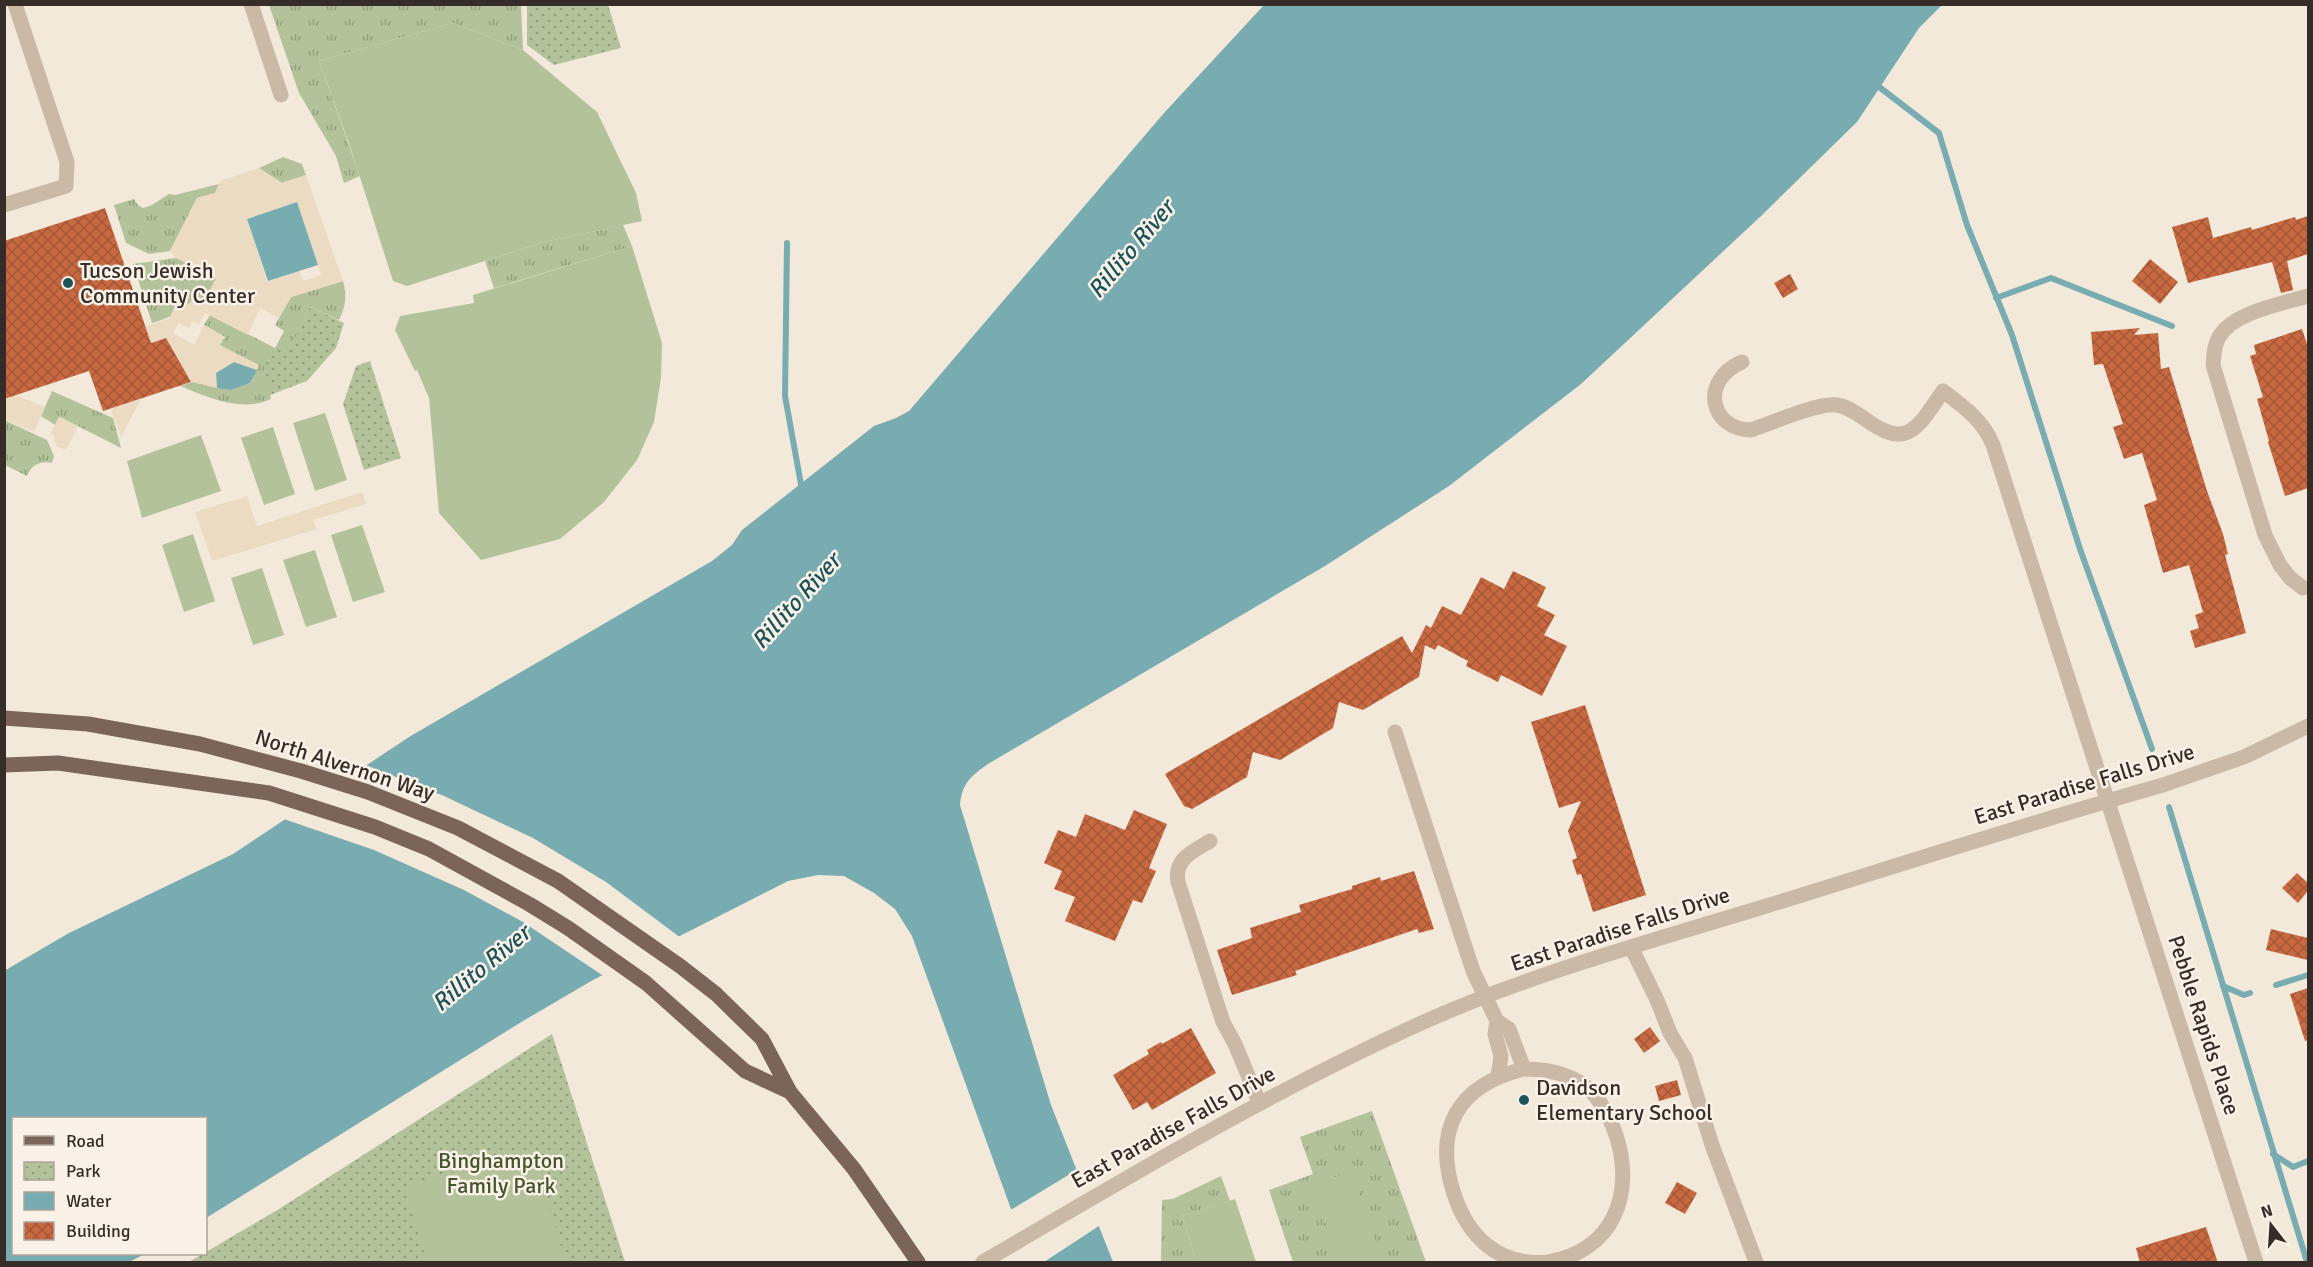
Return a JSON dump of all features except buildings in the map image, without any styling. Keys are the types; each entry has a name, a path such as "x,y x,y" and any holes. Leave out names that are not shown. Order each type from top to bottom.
{"main road":[{"name":"North Alvernon Way","path":"4,718 88,724 200,744 301,771 368,792 458,828 558,881 680,966 716,994 762,1039 790,1092 854,1169 918,1263"},
{"name":"North Alvernon Way","path":"4,765 58,763 269,793 375,827 429,849 529,904 646,983 745,1071 790,1092"}],"street":[{"path":"4,205 66,186 68,162 15,4"},
{"path":"251,4 281,95"},
{"path":"2303,588 2280,566 2265,535 2216,375 2214,351 2218,337 2240,318 2308,296"},
{"name":"Pebble Rapids Place","path":"1742,362 1720,376 1715,398 1723,418 1731,426 1741,429 1751,429 1817,408 1836,405 1853,411 1886,433 1895,435 1915,428 1943,392 1979,420 1993,445 2256,1263"},
{"name":"East Paradise Falls Drive","path":"983,1263 1111,1186 1259,1102 1417,1025 1485,998 1631,947 2163,785 2244,756 2308,726"},
{"path":"1395,732 1462,938 1485,998 1497,1021 1509,1029 1524,1069"},
{"path":"1210,842 1184,857 1177,870 1178,882 1223,1022 1235,1044 1259,1102"},
{"path":"1631,947 1670,1033 1685,1058 1712,1146 1756,1263"},
{"path":"1497,1021 1495,1034 1501,1056 1498,1077"},
{"path":"1524,1069 1539,1069 1569,1077 1593,1094 1610,1119 1621,1151 1623,1167 1621,1199 1608,1227 1596,1241 1563,1258 1531,1263 1501,1255 1479,1240 1463,1217 1447,1171 1446,1140 1450,1125 1458,1110 1471,1096 1498,1077 1524,1069"}],"green space":[{"path":"269,5 521,5 523,50 453,23 319,61 360,176 344,183 336,156 299,93"},
{"path":"527,5 608,5 621,48 554,65 527,45"},
{"path":"453,23 523,50 597,112 636,193 642,221 544,242 407,286 393,281 351,149 319,61"},
{"path":"283,157 302,164 306,175 282,183 259,168"},
{"path":"219,184 215,193 197,198 170,251 149,254 126,243 114,205 134,199 143,208 169,194 175,195"},
{"path":"623,225 632,246 494,288 485,261 544,242"},
{"path":"632,246 662,343 661,378 654,422 637,460 604,502 560,539 481,560 439,513 429,398 395,330 400,316 474,303 473,295"},
{"path":"176,258 216,278 205,301 152,323 133,264"},
{"path":"343,281 345,301 339,320 310,307 289,351 275,349 265,365 271,399 260,403 237,404 213,399 180,386 193,382 231,390 250,383 258,365 219,345 225,337 204,325 210,315 275,348 284,331 275,325 291,297"},
{"path":"310,307 344,323 336,348 307,381 270,395 264,366 275,349 289,350"},
{"path":"370,361 401,458 364,470 343,404 356,366"},
{"path":"52,391 113,418 121,448 60,417 55,425 41,416"},
{"path":"325,413 347,480 315,491 293,423"},
{"path":"4,420 47,440 54,456 52,463 37,464 27,476 5,465"},
{"path":"273,427 295,494 264,505 241,438"},
{"path":"201,435 221,491 142,518 127,461"},
{"path":"362,525 385,592 353,602 331,535"},
{"path":"193,534 215,601 184,612 162,545"},
{"path":"315,550 337,617 306,627 283,560"},
{"path":"262,568 284,635 253,645 231,578"},
{"name":"Binghampton Family Park","path":"552,1034 625,1262 189,1262 201,1255 207,1255 207,1251 279,1209"},
{"path":"1372,1111 1426,1262 1293,1262 1269,1190 1313,1174 1300,1137"},
{"path":"532,1149 566,1262 427,1262 405,1187"},
{"path":"1352,1171 1383,1262 1339,1262 1312,1185"},
{"path":"1221,1176 1230,1201 1182,1216 1197,1262 1161,1262 1162,1200 1173,1199"},
{"path":"1235,1199 1256,1262 1197,1262 1182,1216"}],"shaded area":[{"path":"259,168 282,183 306,175 343,281 291,297 279,318 260,308 248,335 205,313 199,324 193,321 189,328 179,323 173,333 194,345 204,325 225,337 220,345 259,365 257,370 234,362 216,373 217,388 191,382 166,338 151,342 146,326 169,319 178,299 189,304 195,295 205,301 216,278 176,258 170,251 197,198 215,193 220,181","holes":["297,202 321,275 303,281 299,271 267,282 247,218"]},
{"path":"15,395 45,407 34,432 5,420 4,399"},
{"path":"141,399 121,437 111,409"},
{"path":"59,417 78,426 66,450 56,446 57,443 53,441 55,436 50,434"},
{"path":"362,492 366,504 313,520 317,529 212,561 195,512 247,496 257,526"}],"water":[{"name":"Rillito River","path":"1264,5 1942,5 1919,28 1857,122 1761,216 1581,384 1449,486 1325,566 988,764 968,781 960,805 1051,1105 1113,1262 1042,1262 1011,1209 912,936 895,909 874,893 844,876 818,875 788,881 593,980 207,1217 207,1117 12,1117 12,1255 143,1255 129,1262 5,1262 4,971 69,933 233,854 409,737 712,561 732,545 742,530 874,426 909,411 1164,113"},
{"path":"297,202 318,265 268,281 247,219"},
{"path":"234,362 257,370 250,383 231,390 217,388 216,373"}],"pier":[{"path":"363,764 444,796 533,838 606,882 681,938 605,977 523,922 464,890 374,850 281,818"},
{"path":"1080,1168 1102,1224 1044,1262 1038,1262 1009,1211"}],"waterway":[{"path":"1874,83 1939,133 1967,225 2012,335 2080,549 2152,749"},
{"path":"787,243 785,396 802,490"},
{"path":"1996,298 2051,278 2172,326"},
{"path":"2169,807 2307,1262"},
{"path":"2276,985 2308,975"},
{"path":"2223,986 2244,995 2250,993"},
{"path":"2273,1154 2293,1167 2308,1161"}],"place":[{"name":"Tucson Jewish Community Center","path":"68,283"},
{"name":"Davidson Elementary School","path":"1524,1100"}]}
